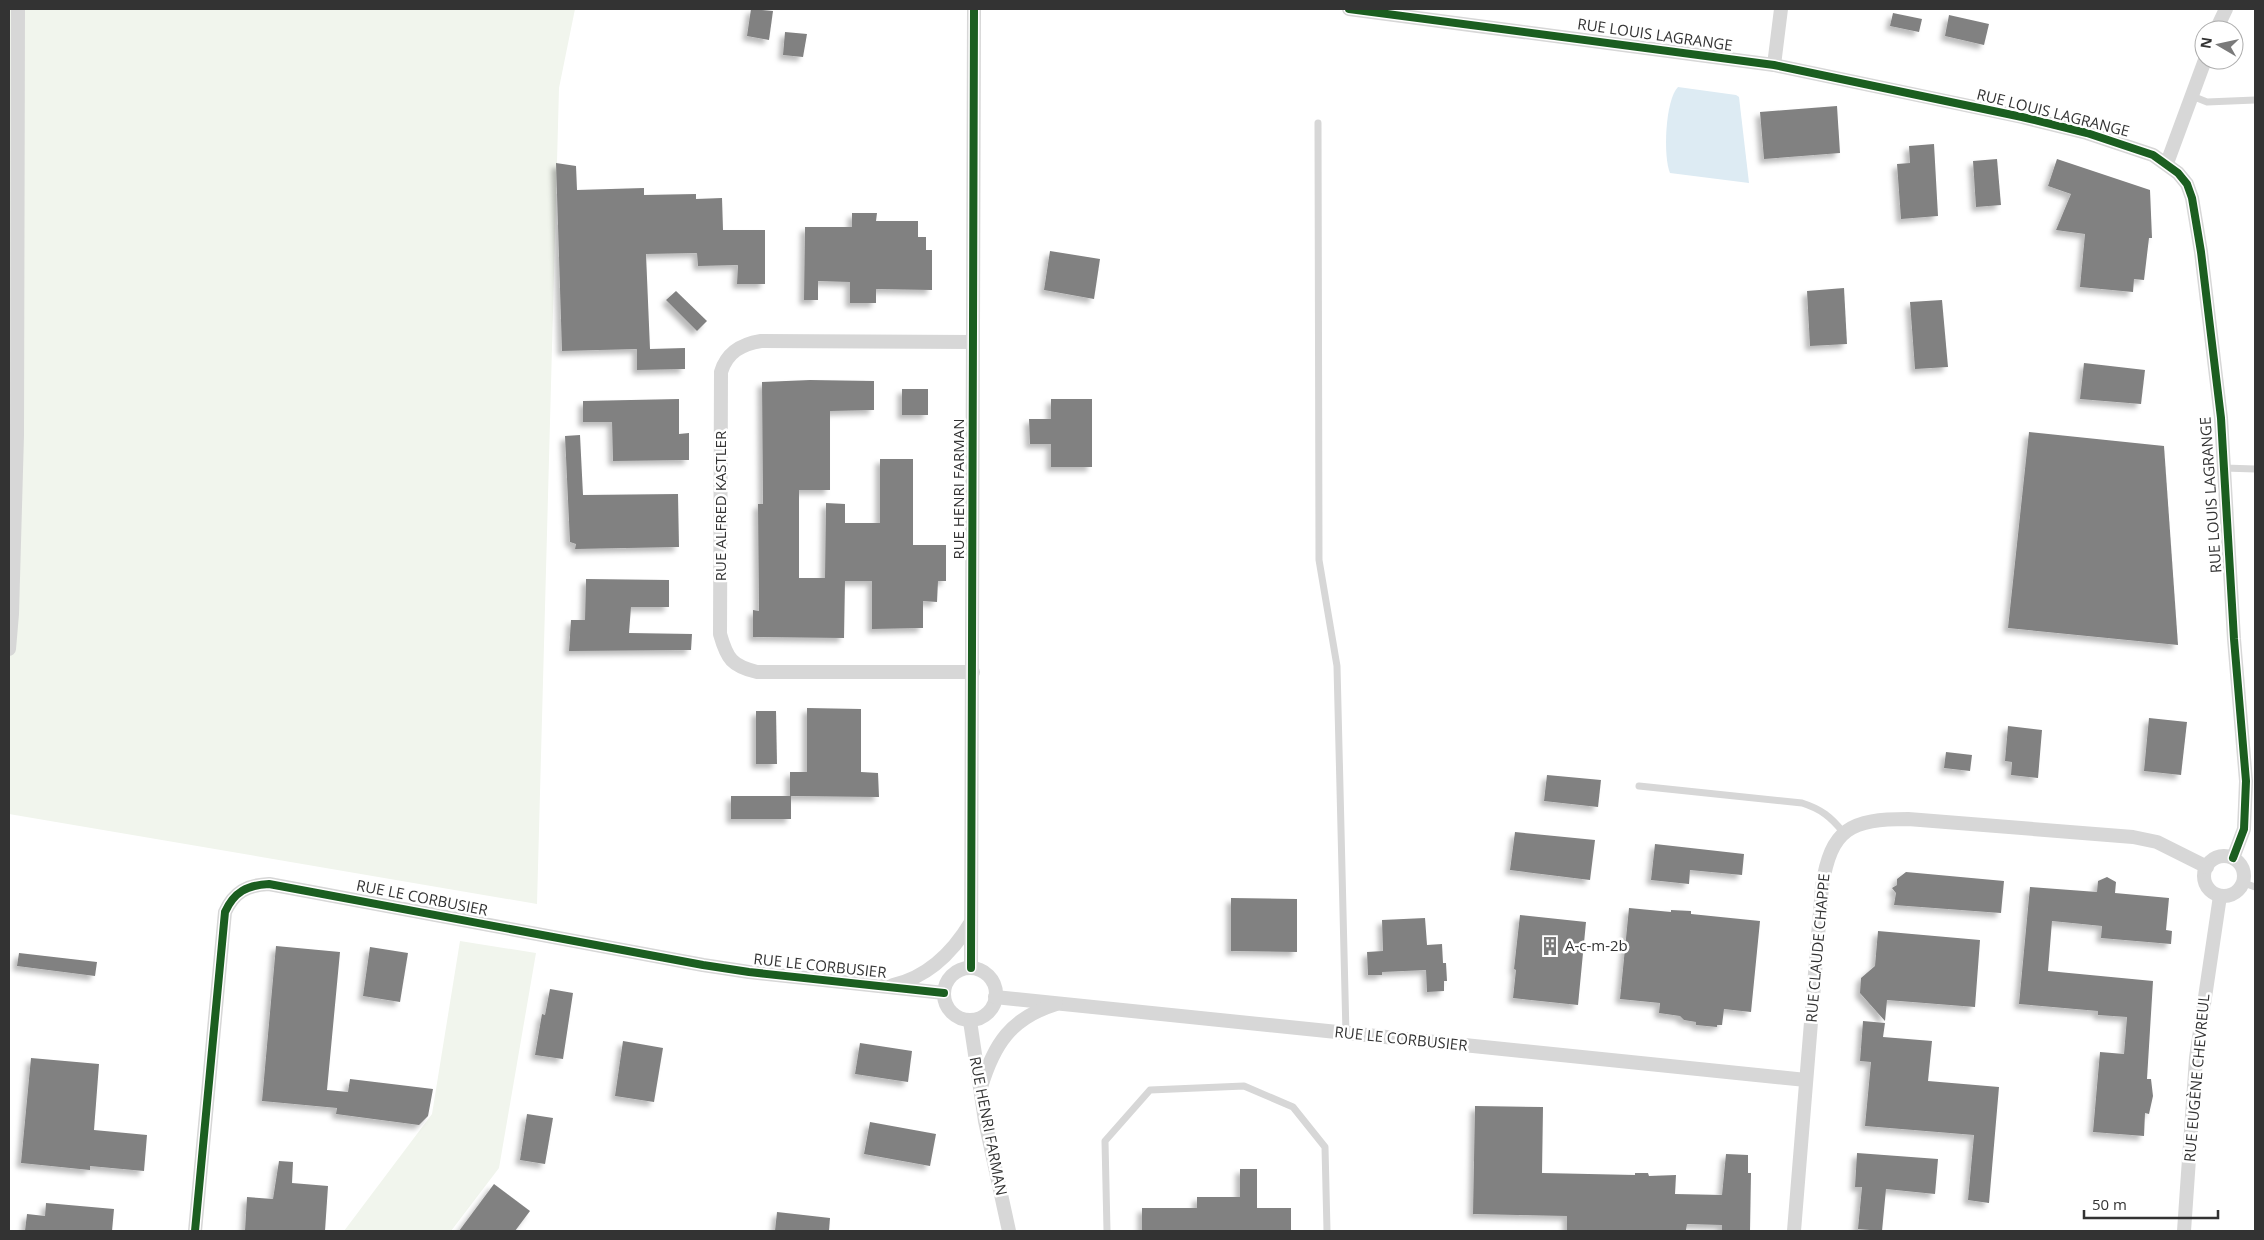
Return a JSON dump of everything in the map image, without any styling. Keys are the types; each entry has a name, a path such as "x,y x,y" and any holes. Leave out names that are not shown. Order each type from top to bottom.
{"street":[{"path":"9,650 12,614 17,435 18,9"},
{"name":"RUE HENRI FARMAN","path":"971,968 974,9"},
{"name":"RUE LOUIS LAGRANGE","path":"1349,9 1774,65 2054,125 2137,149 2167,164 2187,184 2192,198 2201,252 2224,468 2246,781 2244,829 2233,858"},
{"path":"1774,65 1782,9"},
{"path":"2167,164 2201,70"},
{"name":"RUE ALFRED KASTLER","path":"973,342 761,341 745,343 724,362 721,372 720,634 730,660 740,668 757,672 973,672"},
{"path":"1843,832 1862,823 1881,819 1908,819 2133,837 2157,842 2207,867"},
{"name":"RUE CLAUDE CHAPPE","path":"1794,1231 1822,887 1831,851 1843,832"},
{"path":"2221,856 2233,858 2244,869 2249,885 2231,896 2220,896 2209,890 2206,885 2204,872 2210,862 2221,856"},
{"name":"RUE LE CORBUSIER","path":"194,1231 225,912 230,900 248,886 269,884 712,967 944,993"},
{"name":"RUE EUGÈNE CHEVREUL","path":"2184,1231 2196,1058 2220,896"},
{"path":"887,986 901,983 933,968 962,937 971,921"},
{"path":"971,968 988,975 993,982 996,997 987,1014 970,1021 956,1017 950,1012 945,1005 944,993 948,979 954,973 971,968"},
{"name":"RUE LE CORBUSIER","path":"996,997 1806,1080"},
{"path":"979,1091 989,1060 1004,1035 1031,1015 1059,1002"},
{"name":"RUE HENRI FARMAN","path":"970,1021 979,1091 1009,1231"}],"lane":[{"path":"2192,96 2207,102 2255,100"},
{"path":"1318,123 1319,560 1336,666 1346,1034"},
{"path":"2224,468 2255,469"},
{"path":"1639,786 1802,803 1817,808 1832,818 1843,832"},
{"path":"1107,1231 1105,1141 1150,1090 1244,1086 1293,1107 1325,1147 1327,1231"}],"shaded area":[{"path":"9,9 575,9 559,88 537,904 9,814"},
{"path":"1678,87 1739,97 1749,183 1670,173 1666,155 1666,129 1670,104"},
{"path":"460,941 536,953 499,1168 451,1231 344,1231 432,1114"}],"building":[{"path":"751,9 773,11 769,40 747,36"},
{"path":"1893,13 1922,19 1919,32 1890,26"},
{"path":"1949,15 1989,24 1984,45 1945,36"},
{"path":"785,32 807,34 803,57 783,55"},
{"path":"1837,106 1840,153 1764,159 1760,112"},
{"path":"1934,144 1938,216 1901,219 1897,164 1910,163 1909,146"},
{"path":"1997,159 2001,205 1976,207 1973,161"},
{"path":"2057,159 2150,190 2152,238 2149,238 2144,280 2134,279 2133,292 2080,287 2085,234 2056,230 2071,194 2048,186"},
{"path":"556,163 576,166 577,190 644,188 644,195 696,194 696,199 722,198 723,230 765,230 765,284 737,284 738,265 698,266 697,253 646,254 650,349 685,348 685,369 637,370 637,349 562,351"},
{"path":"852,213 877,213 876,221 918,221 918,237 926,237 926,250 932,250 932,290 876,289 876,303 850,303 850,282 818,281 818,300 804,300 805,227 852,227"},
{"path":"1050,251 1100,259 1094,299 1044,290"},
{"path":"1844,288 1847,344 1810,346 1807,291"},
{"path":"676,291 707,321 697,331 666,300"},
{"path":"1942,300 1948,367 1915,369 1910,302"},
{"path":"2084,363 2145,370 2141,404 2080,399"},
{"path":"810,380 874,381 874,410 830,411 830,490 799,490 799,578 825,578 826,503 845,504 845,523 880,523 880,459 913,459 913,545 946,545 946,581 938,581 937,602 923,601 923,628 872,629 872,581 845,581 844,638 753,637 753,610 759,611 758,504 763,504 762,382"},
{"path":"902,389 928,389 928,415 902,415"},
{"path":"679,399 679,434 689,433 689,460 613,461 612,422 583,422 583,401"},
{"path":"1051,399 1092,399 1092,467 1051,467 1051,444 1030,444 1029,419 1051,419"},
{"path":"2029,432 2164,446 2178,645 2008,628"},
{"path":"580,435 583,495 678,494 679,547 575,549 576,544 570,542 565,436"},
{"path":"586,579 669,580 669,607 631,607 629,633 692,634 691,650 569,651 571,620 585,620"},
{"path":"807,708 861,709 861,772 878,773 879,797 790,796 790,772 807,772"},
{"path":"756,711 776,711 777,764 756,764"},
{"path":"2149,718 2187,722 2181,775 2144,771"},
{"path":"2008,726 2042,730 2038,778 2011,775 2012,762 2005,761"},
{"path":"1946,752 1972,755 1970,771 1944,768"},
{"path":"1547,775 1601,780 1598,807 1544,801"},
{"path":"731,796 791,796 791,819 731,819"},
{"path":"1515,832 1595,840 1590,880 1510,870"},
{"path":"1655,844 1744,854 1742,875 1690,870 1689,884 1651,880"},
{"path":"1906,872 2004,881 2001,913 1894,905 1896,893 1892,888 1897,885 1897,879"},
{"path":"2107,877 2116,882 2115,893 2169,898 2166,930 2172,931 2171,944 2101,938 2102,926 2052,921 2048,971 2153,981 2147,1079 2151,1079 2153,1096 2149,1114 2145,1113 2144,1136 2093,1132 2100,1052 2124,1054 2127,1017 2098,1015 2098,1011 2019,1004 2030,887 2097,892 2098,881"},
{"path":"1231,898 1297,899 1297,952 1231,951"},
{"path":"1629,908 1671,912 1671,910 1691,911 1691,914 1760,921 1751,1012 1724,1009 1722,1025 1717,1025 1717,1027 1696,1025 1696,1022 1684,1020 1680,1016 1659,1013 1660,1003 1620,999"},
{"name":"A-c-m-2b","path":"1520,915 1586,922 1578,1005 1513,998"},
{"path":"1425,918 1427,945 1442,944 1443,963 1446,963 1447,981 1444,981 1444,991 1427,992 1426,970 1382,972 1382,975 1368,975 1367,952 1383,951 1382,920"},
{"path":"1878,931 1980,940 1975,1007 1887,1000 1885,1021 1860,993 1861,978 1875,966"},
{"path":"276,946 340,952 327,1090 348,1092 350,1079 433,1089 428,1116 419,1125 336,1114 337,1108 262,1101"},
{"path":"370,947 408,953 400,1002 363,996"},
{"path":"19,953 97,962 95,976 17,966"},
{"path":"550,989 573,993 563,1059 535,1055 542,1014 545,1015"},
{"path":"1863,1021 1885,1023 1883,1037 1932,1041 1928,1081 1999,1087 1989,1203 1968,1200 1974,1135 1865,1126 1871,1062 1860,1061"},
{"path":"623,1041 663,1048 654,1102 615,1096"},
{"path":"860,1043 912,1051 908,1082 855,1074"},
{"path":"31,1058 99,1064 94,1130 147,1135 144,1171 90,1166 90,1170 21,1163"},
{"path":"1475,1106 1543,1107 1542,1173 1635,1175 1635,1173 1648,1173 1649,1176 1676,1175 1675,1194 1722,1195 1726,1154 1748,1155 1748,1173 1751,1173 1750,1231 1722,1231 1722,1225 1687,1224 1686,1230 1674,1231 1567,1231 1567,1216 1473,1214"},
{"path":"527,1114 553,1118 545,1164 520,1160"},
{"path":"870,1122 936,1134 930,1166 864,1154"},
{"path":"1857,1153 1938,1159 1935,1194 1886,1189 1882,1231 1858,1229 1862,1187 1855,1187"},
{"path":"279,1161 293,1162 292,1183 328,1186 325,1231 245,1231 247,1197 273,1199"},
{"path":"1240,1169 1257,1169 1257,1208 1291,1208 1291,1231 1142,1231 1142,1208 1197,1208 1197,1197 1240,1197"},
{"path":"494,1184 530,1211 515,1231 459,1231"},
{"path":"46,1203 114,1209 112,1231 25,1231 27,1214 45,1216"},
{"path":"777,1212 830,1218 829,1231 775,1231"}],"cycle path":[{"path":"971,968 974,9"},
{"path":"1349,9 1774,65 2022,117 2087,133 2153,155 2178,173 2187,184 2192,198 2201,252 2221,418 2234,639 2246,781 2244,829 2233,858"},
{"path":"195,1231 225,912 237,895 254,886 269,884 703,965 749,972 944,993"}],"place":[{"name":"A-c-m-2b","path":"1550,946"}]}
